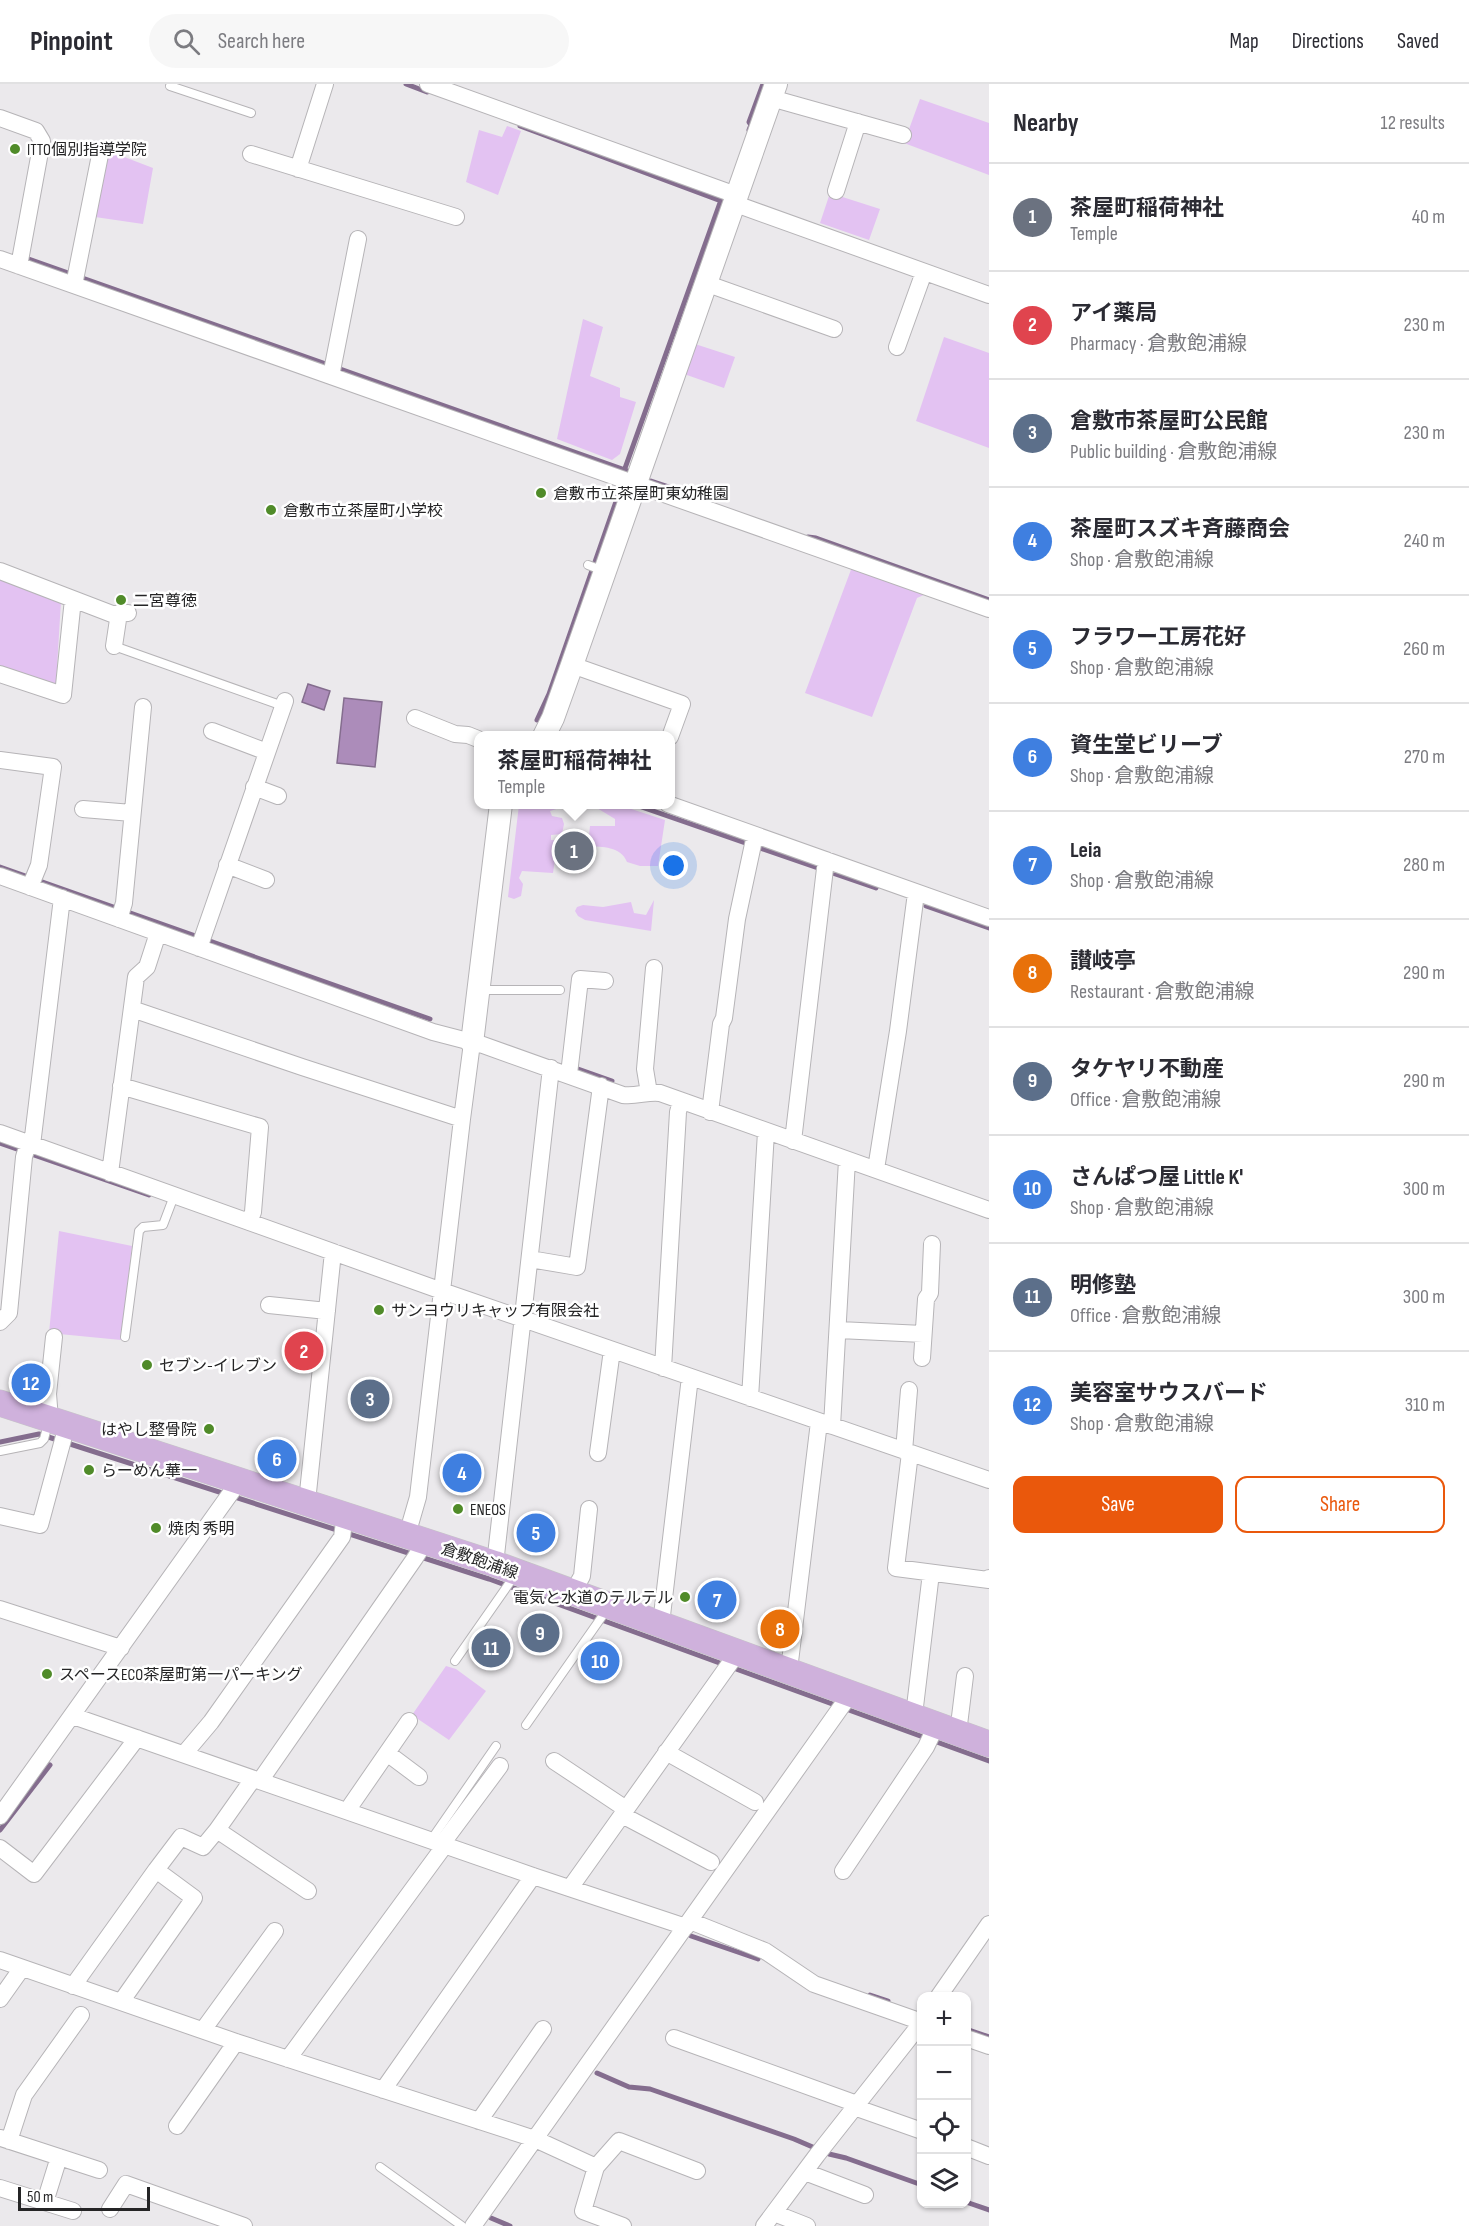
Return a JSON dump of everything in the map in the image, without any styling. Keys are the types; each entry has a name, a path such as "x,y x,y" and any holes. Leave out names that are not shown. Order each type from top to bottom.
{"main road":[{"name":"倉敷飽浦線","path":"0,1403 55,1433 233,1491 307,1502 344,1526 416,1546 507,1577 573,1592 603,1615 661,1624 731,1662 789,1670 844,1703 989,1744"}],"street":[{"path":"298,169 325,84"},
{"path":"428,84 989,295"},
{"path":"546,731 572,665 597,569 634,484 773,91 858,122 903,135"},
{"path":"0,118 36,131 42,141 20,259"},
{"path":"836,191 858,122"},
{"path":"75,279 100,150"},
{"path":"250,154 456,217"},
{"path":"333,369 358,239"},
{"path":"0,259 20,259 333,369 634,484 989,609"},
{"path":"897,347 924,272"},
{"path":"705,283 834,329"},
{"path":"0,571 112,614 123,614 114,646"},
{"path":"0,674 63,695 73,599"},
{"path":"572,665 682,704 672,731"},
{"path":"201,941 284,704"},
{"path":"122,912 143,707"},
{"path":"415,718 455,734 474,738"},
{"path":"212,731 267,752"},
{"path":"0,760 52,767 39,866 32,881"},
{"path":"254,787 278,796"},
{"path":"675,807 754,841 825,867 916,893 989,918"},
{"path":"83,808 132,813"},
{"path":"73,1986 181,1837 203,1847 217,1830 253,1782 416,1546 418,1497 500,809"},
{"path":"710,1112 737,919 754,841"},
{"path":"227,866 266,880"},
{"path":"793,1141 825,867"},
{"path":"0,876 32,881 62,898 122,912 158,933 201,941 433,1032 633,1096 660,1094 679,1106 710,1112 765,1136 793,1141 846,1164 876,1169 989,1210"},
{"path":"876,1169 898,1031 916,893"},
{"path":"0,1322 9,1313 28,1149 62,898"},
{"path":"110,1173 136,977 147,967 158,933"},
{"path":"649,1094 645,1069 654,968"},
{"path":"569,1074 580,979 605,981"},
{"path":"132,1009 462,1119"},
{"path":"507,1577 523,1323 551,1068"},
{"path":"122,1086 260,1127 253,1212 249,1222"},
{"path":"530,1259 577,1267 601,1086"},
{"path":"663,1368 679,1106"},
{"path":"0,1133 28,1149 110,1173 172,1201 249,1222 333,1257 442,1292 611,1355 663,1368 690,1381 750,1398 908,1457 989,1480"},
{"path":"750,1398 765,1136"},
{"path":"789,1670 822,1426 839,1330 846,1164"},
{"path":"921,1358 926,1299 930,1293 932,1244"},
{"path":"307,1502 333,1257"},
{"path":"269,1305 327,1311"},
{"path":"839,1330 923,1334"},
{"path":"0,1516 40,1525 55,1433 48,1394 54,1337"},
{"path":"598,1453 611,1355"},
{"path":"661,1624 690,1381"},
{"path":"909,1390 908,1457 896,1568 989,1580 989,1578"},
{"path":"0,1816 233,1491"},
{"path":"573,1592 582,1576 589,1509"},
{"path":"184,1754 211,1722 344,1526"},
{"path":"932,1573 934,1730"},
{"path":"0,1609 121,1648"},
{"path":"570,1888 731,1662"},
{"path":"843,1871 934,1730 965,1676"},
{"path":"473,2226 844,1703"},
{"path":"73,1716 184,1754 253,1782 349,1812 531,1880 570,1888 688,1924 765,1951 814,1984 917,2021"},
{"path":"349,1812 351,1805 409,1721"},
{"path":"0,1848 34,1874 137,1738"},
{"path":"666,1752 755,1802"},
{"path":"387,1753 419,1777"},
{"path":"554,1761 624,1812 711,1862"},
{"path":"288,2059 500,1766"},
{"path":"217,1830 308,1891"},
{"path":"121,2002 194,1898 156,1870"},
{"path":"382,2090 531,1880"},
{"path":"942,1992 989,1924"},
{"path":"203,2030 275,1931"},
{"path":"0,1960 236,2042 535,2139 596,2167"},
{"path":"0,1999 22,1968"},
{"path":"81,2015 24,2095 5,2139 99,2170"},
{"path":"807,2226 769,2220 917,2027"},
{"path":"479,2121 543,2029"},
{"path":"675,2038 917,2129"},
{"path":"971,2040 989,2046"},
{"path":"177,2127 236,2042"},
{"path":"623,2226 583,2211 596,2167 619,2141 697,2171"},
{"path":"971,2150 989,2156"},
{"path":"45,2202 59,2157"},
{"path":"805,2172 865,2194"},
{"path":"110,2209 126,2184 239,2225"},
{"path":"0,2188 73,2211"}],"lane":[{"path":"171,84 170,86 251,113"},
{"path":"114,646 284,704"},
{"path":"479,990 560,990"},
{"path":"125,1337 139,1231 143,1227 163,1225 172,1201"},
{"path":"0,1451 40,1443 55,1433"},
{"path":"455,1661 507,1577"},
{"path":"526,1725 603,1615"},
{"path":"440,1846 496,1746"},
{"path":"380,2167 462,2226"}],"shaded area":[{"path":"920,99 989,123 989,175 904,143"},
{"path":"507,126 521,131 498,195 466,182 479,130 502,137"},
{"path":"106,150 153,168 143,224 95,217"},
{"path":"830,193 880,209 869,240 820,223"},
{"path":"583,319 603,327 590,376 620,388 620,397 636,402 620,454 612,460 557,439"},
{"path":"944,337 989,353 989,448 916,421"},
{"path":"695,344 735,357 724,388 684,374"},
{"path":"852,567 928,593 917,598 872,717 805,693"},
{"path":"0,579 61,601 56,684 0,666"},
{"path":"308,684 330,691 324,710 302,702"},
{"path":"344,698 382,702 375,767 337,763"},
{"path":"519,809 556,809 550,811 552,816 562,818 564,824 562,834 551,835 551,840 563,841 561,853 556,853 553,873 522,871 519,878 523,884 521,896 514,899 508,897"},
{"path":"599,809 631,809 665,820 658,866 640,866 627,862 616,850 588,846 590,826 615,826 615,819"},
{"path":"654,900 651,931 585,920 575,911 577,907 583,905 603,907 631,902 634,913 646,915"},
{"path":"59,1231 132,1246 121,1340 49,1333"},
{"path":"446,1666 456,1669 486,1691 449,1740 412,1715"}],"waterway":[{"path":"406,84 427,92"},
{"path":"749,130 751,125 749,122 763,84"},
{"path":"520,126 721,201"},
{"path":"624,471 721,200"},
{"path":"23,257 628,471"},
{"path":"651,481 672,488"},
{"path":"537,720 549,694 619,493"},
{"path":"808,537 989,600"},
{"path":"647,809 876,888"},
{"path":"0,867 430,1019"},
{"path":"926,906 989,928"},
{"path":"578,1069 612,1081"},
{"path":"0,1143 149,1195"},
{"path":"0,1442 39,1434 489,1579 989,1761"},
{"path":"0,1830 50,1765"},
{"path":"691,1936 758,1959"},
{"path":"870,1995 888,2001"},
{"path":"971,2031 989,2037"},
{"path":"597,2073 629,2087 650,2089 917,2183"},
{"path":"971,2204 989,2210"},
{"path":"491,2218 510,2226"}],"place":[{"name":"ITTO個別指導学院","path":"15,149"},
{"name":"倉敷市立茶屋町東幼稚園","path":"541,493"},
{"name":"倉敷市立茶屋町小学校","path":"271,510"},
{"name":"二宮尊徳","path":"121,600"},
{"name":"茶屋町稲荷神社","path":"574,851"},
{"name":"サンヨウリキャップ有限会社","path":"379,1310"},
{"name":"アイ薬局","path":"304,1351"},
{"name":"セブン-イレブン","path":"147,1365"},
{"name":"美容室サウスバード","path":"31,1383"},
{"name":"倉敷市茶屋町公民館","path":"370,1399"},
{"name":"はやし整骨院","path":"209,1429"},
{"name":"資生堂ビリーブ","path":"277,1459"},
{"name":"らーめん華一","path":"89,1470"},
{"name":"茶屋町スズキ斉藤商会","path":"462,1473"},
{"name":"ENEOS","path":"458,1509"},
{"name":"焼肉 秀明","path":"156,1528"},
{"name":"フラワー工房花好","path":"536,1533"},
{"name":"電気と水道のテルテル","path":"685,1597"},
{"name":"Leia","path":"717,1600"},
{"name":"讃岐亭","path":"780,1629"},
{"name":"タケヤリ不動産","path":"540,1633"},
{"name":"明修塾","path":"491,1648"},
{"name":"さんぱつ屋 Little K'","path":"600,1661"},
{"name":"スペースECO茶屋町第一パーキング","path":"47,1674"}]}
